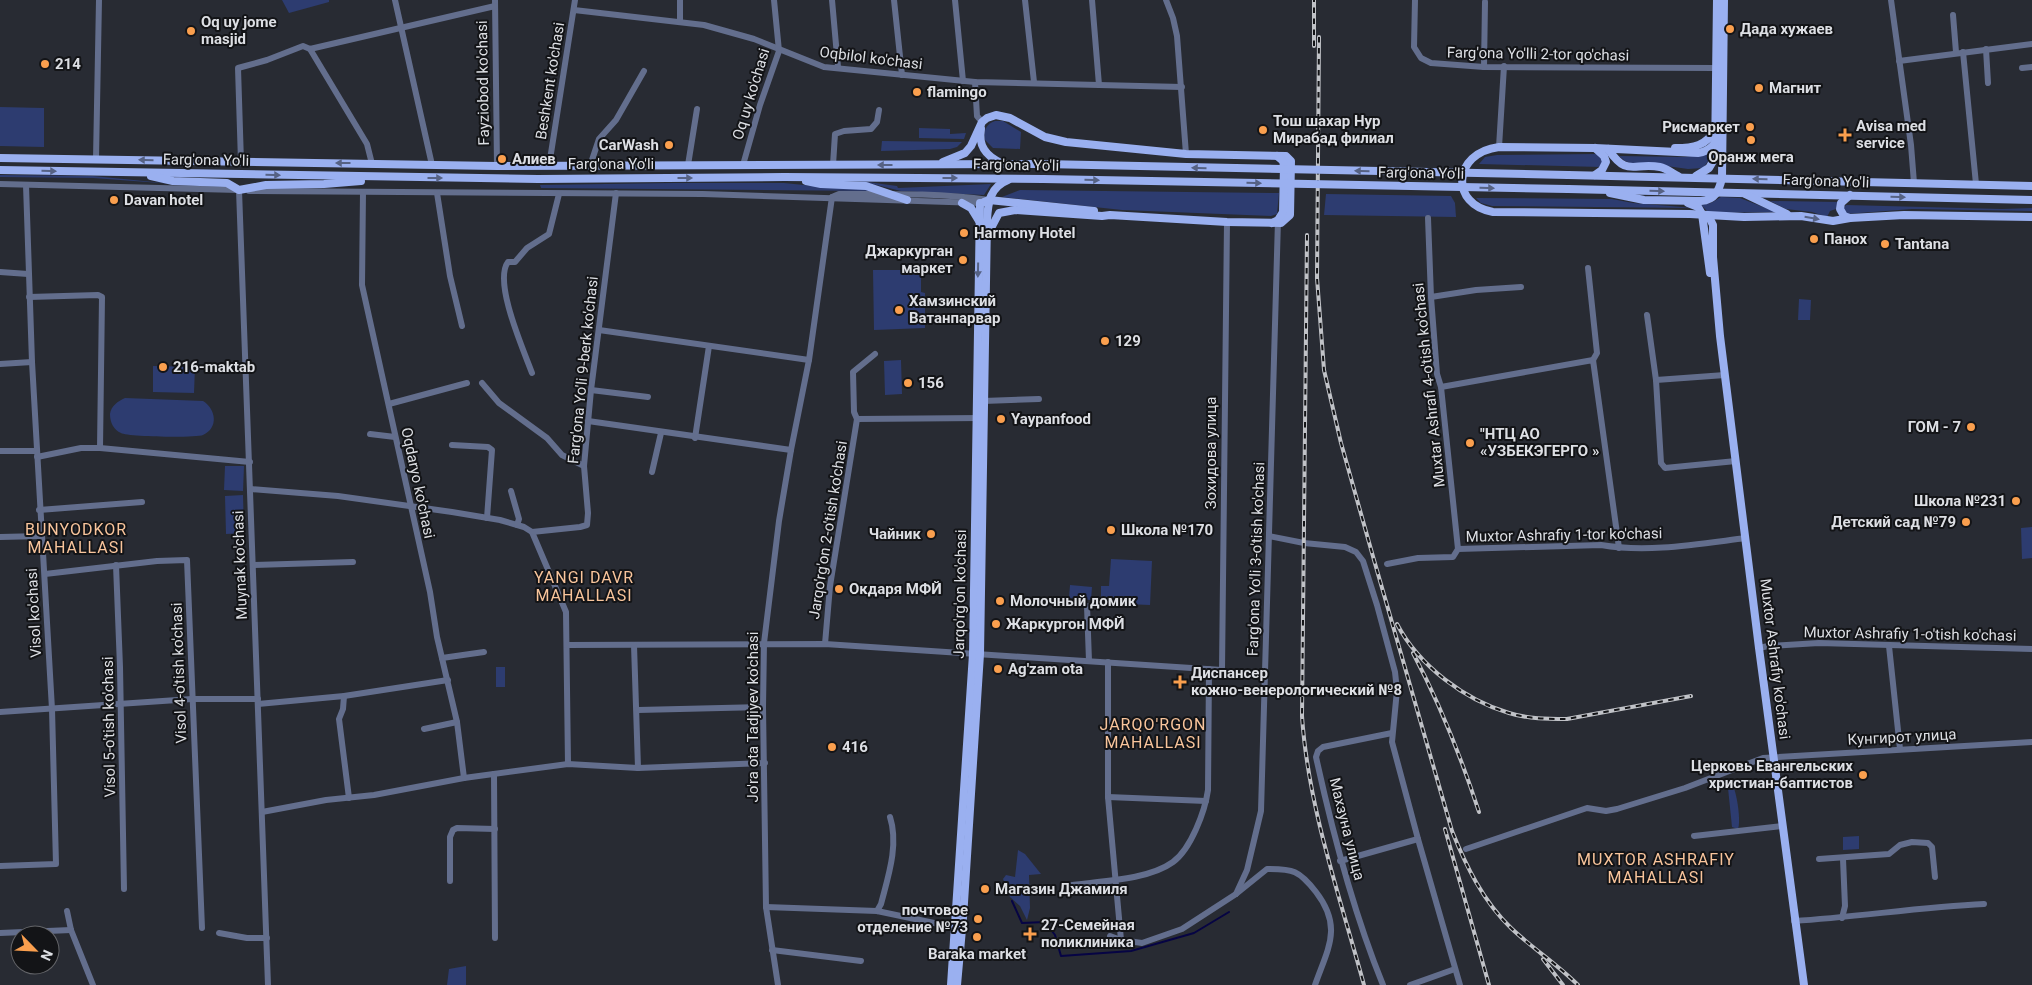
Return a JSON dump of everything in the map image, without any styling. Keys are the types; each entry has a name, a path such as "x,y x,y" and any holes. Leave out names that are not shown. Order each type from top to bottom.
{"main road":[{"path":"1717,0 1720,68"},
{"path":"1591,189 1644,200 1682,201 1709,200 1718,192 1722,178 1719,129 1724,0"},
{"path":"934,165 965,153 971,146 982,122 991,116 1000,116 1010,118 1036,133 1056,140 1186,154 1277,156 1283,161 1284,166 1283,212 1276,223 1227,222 1110,215 1102,212 986,203 998,185 1013,178"},
{"path":"982,122 980,134 982,148 991,158 1000,163 1008,164"},
{"path":"1608,149 1614,158 1625,166 1660,167 1686,178 1702,173 1712,164 1719,129"},
{"path":"1719,129 1707,141 1696,146 1618,149 1499,147 1478,153 1468,163 1462,181 1466,195 1472,202 1484,210 1493,212 1702,214 1735,217 1790,216 1833,222 1850,218 1904,215 2032,217"},
{"path":"1618,149 1698,153 1710,150 1716,143"},
{"path":"1595,148 1604,156 1606,162 1602,170 1595,176"},
{"name":"Farg'ona Yo'li","path":"0,158 497,166 1043,164 2032,186"},
{"name":"Farg'ona Yo'li","path":"0,170 398,178 1013,178 1741,192 2032,200"},
{"path":"137,173 173,181 227,184 240,190 266,185 324,184 398,178"},
{"path":"784,177 821,184 866,186 907,200"},
{"path":"1741,192 1790,216"},
{"path":"1850,195 1841,203 1840,211 1844,216 1850,218"},
{"path":"1682,201 1698,207 1702,214"},
{"path":"962,203 970,208 978,221"},
{"name":"Farg'ona Yo'li","path":"986,203 1015,210 1110,215"},
{"name":"Jarqo'rg'on ko'chasi","path":"957,985 976,654 980,418 978,221 986,203"},
{"name":"Jarqo'rg'on ko'chasi","path":"980,418 983,401 986,203"},
{"path":"987,236 999,213 1015,210"},
{"path":"1833,222 1831,217 1833,212 1836,210 1840,211"},
{"name":"Muxtor Ashrafiy ko'chasi","path":"1702,214 1714,224 1713,257 1720,336 1794,921 1804,985"},
{"name":"Muxtor Ashrafiy ko'chasi","path":"1702,214 1716,327 1720,336"},
{"path":"1714,239 1720,225 1735,217"},
{"name":"Jarqo'rg'on ko'chasi","path":"951,985 959,928"}],"street":[{"path":"96,159 99,0"},
{"path":"396,0 432,165"},
{"name":"Beshkent ko'chasi","path":"550,166 576,0"},
{"path":"680,0 680,22"},
{"name":"Oq uy ko'chasi","path":"743,165 760,105 779,51 774,0"},
{"path":"832,0 838,67"},
{"path":"894,0 902,75"},
{"path":"955,0 963,81"},
{"path":"1025,0 1034,82"},
{"path":"1092,0 1099,85"},
{"path":"1166,0 1176,29 1186,154"},
{"name":"Farg'ona Yo'lli 2-tor qo'chasi","path":"1416,0 1415,49 1421,58 1427,62 1484,67 1720,68"},
{"path":"1891,0 1910,136 1914,183"},
{"path":"1484,67 1486,2"},
{"path":"240,162 238,68 267,60 302,46 310,49 495,3"},
{"name":"Fayziobod ko'chasi","path":"495,3 497,166"},
{"name":"Oqbilol ko'chasi","path":"574,10 704,25 754,40 824,67 975,82 1182,87"},
{"path":"1953,15 1960,52 1976,184"},
{"path":"1899,61 2032,44"},
{"path":"310,49 367,144 372,164"},
{"path":"1986,49 1988,83"},
{"path":"1499,147 1504,66"},
{"path":"2022,68 2032,67"},
{"path":"590,166 599,139 616,120 644,71"},
{"path":"975,82 977,116 982,122"},
{"path":"688,165 697,109"},
{"path":"833,165 835,134 844,131 871,129 877,122 879,110"},
{"name":"Farg'ona Yo'li","path":"0,184 363,192 616,193 986,203"},
{"name":"Visol ko'chasi","path":"0,866 56,864 52,709 36,454 26,185"},
{"name":"Muynak ko'chasi","path":"240,190 268,985"},
{"name":"Oqdaryo ko'chasi","path":"363,192 362,284 442,658 458,722 464,778"},
{"path":"437,193 450,276 462,326"},
{"name":"Farg'ona Yo'li 9-berk ko'chasi","path":"532,532 580,527 586,524 588,513 584,466 588,421 616,193"},
{"path":"532,372 509,310 504,287 506,265 508,262 515,262 527,248 549,234 559,194"},
{"name":"Farg'ona Yo'li","path":"832,198 839,194 944,195 986,203"},
{"name":"Jo'ra ota Tadjiyev ko'chasi","path":"778,985 766,907 764,644 779,521 790,450 809,360 832,198"},
{"name":"Muxtar Ashrafi 4-o'tish ko'chasi","path":"1428,218 1431,297 1437,374 1441,387 1458,549"},
{"name":"Зохидова улица","path":"1209,670 1222,670 1227,222"},
{"name":"Farg'ona Yo'li 3-o'tish ko'chasi","path":"1236,894 1247,870 1261,811 1276,223"},
{"path":"1588,268 1597,353 1594,360 1619,548"},
{"path":"0,272 28,274"},
{"path":"1431,297 1476,290 1522,288"},
{"path":"29,297 98,295 102,297 100,448"},
{"path":"1647,315 1656,380 1662,463 1665,468 1736,461"},
{"path":"599,330 809,360"},
{"path":"695,438 709,346"},
{"name":"Jarqo'rg'on 2-o'tish ko'chasi","path":"825,644 830,586 857,419 854,412 853,372 875,354"},
{"path":"1441,387 1594,360"},
{"path":"0,364 32,362"},
{"path":"1656,380 1725,375"},
{"path":"389,404 467,383"},
{"path":"482,384 499,403 547,438 562,455 584,466"},
{"path":"591,390 648,397"},
{"path":"983,401 1039,399"},
{"path":"857,419 980,418"},
{"path":"588,421 695,438 790,450"},
{"path":"652,472 661,432"},
{"path":"370,434 395,437"},
{"path":"452,444 488,447 492,450 487,518"},
{"path":"0,451 36,454 81,448 100,448 250,462"},
{"path":"250,489 338,496 487,518 518,525 532,532 566,612 568,764"},
{"path":"511,491 519,519 518,525"},
{"path":"39,510 142,502"},
{"path":"0,537 42,536"},
{"path":"1269,536 1304,543 1345,547 1354,551 1362,559 1378,605 1395,672 1397,690 1392,742 1460,985"},
{"name":"Muxtor Ashrafiy 1-tor ko'chasi","path":"1387,564 1418,558 1453,557 1458,549 1601,545 1619,548 1680,546 1746,538"},
{"name":"Visol 4-o'tish ko'chasi","path":"45,574 157,561 187,560 202,928"},
{"path":"253,565 354,562"},
{"name":"Visol 5-o'tish ko'chasi","path":"116,566 121,703 124,889"},
{"path":"1087,606 1089,661"},
{"name":"Muxtor Ashrafiy 1-o'tish ko'chasi","path":"1759,648 1820,643 2032,649"},
{"path":"567,646 825,644 1209,670 1208,790 1194,835 1174,861 1147,874 1064,886"},
{"path":"634,645 638,710 638,768"},
{"path":"1889,646 1900,750"},
{"path":"442,658 484,652"},
{"path":"1108,662 1108,797 1121,940"},
{"path":"0,712 192,699 258,701 344,696 448,680"},
{"path":"344,696 343,709 339,719 349,798"},
{"path":"638,710 763,707"},
{"path":"424,729 458,722"},
{"name":"Махзуна улица","path":"1383,985 1370,954 1340,861 1316,757 1317,752 1323,747 1392,733"},
{"name":"Кунгирот улица","path":"1466,849 1587,808 1606,811 1617,809 1685,788 1763,758 2032,742"},
{"path":"262,812 464,778 568,764 638,768 765,764"},
{"path":"494,774 495,938"},
{"path":"1108,797 1206,801"},
{"path":"877,912 881,904 894,845 890,817"},
{"path":"1694,836 1783,826"},
{"path":"450,881 450,837 453,830 457,828 495,828"},
{"path":"1340,861 1418,840"},
{"path":"1819,860 1889,854 1900,845 1912,842 1928,844 1932,847 1935,877"},
{"path":"1842,859 1845,906 1842,918"},
{"path":"1110,936 1121,940 1142,943 1182,929 1236,894 1267,869 1288,869 1304,877 1325,903 1331,917 1330,939 1315,985"},
{"path":"1794,921 1842,918 1929,906 1984,904"},
{"path":"766,907 877,912 959,928"},
{"path":"67,911 71,930 94,985"},
{"path":"0,933 71,930"},
{"path":"219,933 247,938 267,938"},
{"path":"772,950 861,961"},
{"path":"1410,985 1455,969"}],"shaded area":[{"path":"282,0 329,0 329,2 289,13"},
{"path":"0,107 44,108 44,147 0,146"},
{"path":"995,121 1003,121 1021,132 1020,149 993,148 985,140 986,128"},
{"path":"919,128 950,129 950,134 966,133 964,139 919,138"},
{"path":"882,141 962,142 957,147 950,149 881,151"},
{"path":"1711,153 1709,160 1703,168 1688,169 1652,164 1633,164 1619,156 1685,157"},
{"path":"1597,154 1603,159 1601,167 1479,164 1485,157 1497,155"},
{"path":"0,175 93,176 174,184 93,178 0,177"},
{"path":"860,181 897,186 898,188 991,184 984,195 901,191"},
{"path":"784,183 860,188 874,191 541,188 540,185"},
{"path":"1020,190 1279,193 1277,214 1271,216 1122,210 1002,197"},
{"path":"1326,194 1451,196 1455,203 1456,217 1324,215"},
{"path":"1721,197 1740,198 1776,212 1709,213 1701,205 1711,203"},
{"path":"1476,198 1612,199 1633,203 1694,208 1492,206 1481,203"},
{"path":"1770,201 1838,202 1836,209 1830,211 1827,217 1812,212 1786,209"},
{"path":"1846,205 2032,208 2032,211 1912,209 1846,214 1843,209"},
{"name":"Хамзинский Ватанпарвар","path":"873,270 921,270 921,292 925,293 925,328 874,330"},
{"path":"1799,299 1811,300 1810,320 1798,320"},
{"path":"901,360 902,394 885,395 884,361"},
{"path":"153,366 195,367 194,393 153,392"},
{"path":"125,398 203,401 213,413 212,428 203,435 198,436 148,436 121,433 113,426 110,414 115,404"},
{"path":"225,466 244,466 243,491 224,490"},
{"path":"243,495 244,533 226,534 225,496"},
{"path":"2032,527 2032,558 2022,559 2021,528"},
{"path":"1111,559 1152,561 1150,605 1101,603 1101,586 1109,586"},
{"path":"1070,585 1092,587 1091,600 1069,598"},
{"path":"496,667 505,667 505,687 496,687"},
{"path":"1733,786 1738,808 1738,829 1732,827 1728,788"},
{"path":"1859,836 1859,849 1843,850 1843,837"},
{"path":"1018,850 1025,854 1041,874 1029,875 1030,908 1027,920 1020,906 1010,897 1003,879 1006,875 1015,877"},
{"path":"466,966 466,985 447,985 449,969"}],"waterway":[{"path":"1012,901 1022,923 1045,922 1055,935 1061,956 1131,951 1194,933 1229,912"}],"railway":[{"path":"1314,0 1314,46"},
{"path":"1319,37 1317,278 1324,370 1341,443 1457,844 1476,882 1501,918 1578,985"},
{"path":"1307,235 1302,716 1305,750 1318,818 1364,985"},
{"path":"1397,624 1418,654 1445,679 1476,700 1516,715 1567,719 1691,696"},
{"path":"1413,653 1449,731 1479,812"},
{"path":"1445,829 1489,985"},
{"path":"1543,959 1563,985"}],"place":[{"name":"Дада хужаев","path":"1730,29"},
{"name":"Oq uy jome masjid","path":"191,31"},
{"name":"214","path":"45,64"},
{"name":"Магнит","path":"1759,88"},
{"name":"flamingo","path":"917,92"},
{"name":"Рисмаркет","path":"1750,127"},
{"name":"Тош шахар Нур Мирабад филиал","path":"1263,130"},
{"name":"Avisa med service","path":"1845,135"},
{"name":"Оранж мега","path":"1751,140"},
{"name":"CarWash","path":"669,145"},
{"name":"Алиев","path":"502,159"},
{"name":"Davan hotel","path":"114,200"},
{"name":"Harmony Hotel","path":"964,233"},
{"name":"Панох","path":"1814,239"},
{"name":"Tantana","path":"1885,244"},
{"name":"Джаркурган маркет","path":"963,260"},
{"name":"Хамзинский Ватанпарвар","path":"899,310"},
{"name":"129","path":"1105,341"},
{"name":"216-maktab","path":"163,367"},
{"name":"156","path":"908,383"},
{"name":"Yaypanfood","path":"1001,419"},
{"name":"ГОМ - 7","path":"1971,427"},
{"name":"\"НТЦ АО «УЗБЕКЭГЕРГО »","path":"1470,443"},
{"name":"Школа №231","path":"2016,501"},
{"name":"Детский сад №79","path":"1966,522"},
{"name":"Школа №170","path":"1111,530"},
{"name":"Чайник","path":"931,534"},
{"name":"Окдаря МФЙ","path":"839,589"},
{"name":"Молочный домик","path":"1000,601"},
{"name":"Жаркургон МФЙ","path":"996,624"},
{"name":"Ag'zam ota","path":"998,669"},
{"name":"Диспансер кожно-венерологический №8","path":"1180,682"},
{"name":"416","path":"832,747"},
{"name":"Церковь Евангельских христиан-баптистов","path":"1863,775"},
{"name":"Магазин Джамиля","path":"985,889"},
{"name":"почтовое отделение №73","path":"978,919"},
{"name":"27-Семейная поликлиника","path":"1030,934"},
{"name":"Baraka market","path":"977,937"}],"district":[{"name":"BUNYODKOR MAHALLASI","path":"76,538"},
{"name":"YANGI DAVR MAHALLASI","path":"584,586"},
{"name":"JARQO'RGON MAHALLASI","path":"1153,733"},
{"name":"MUXTOR ASHRAFIY MAHALLASI","path":"1656,868"}]}
